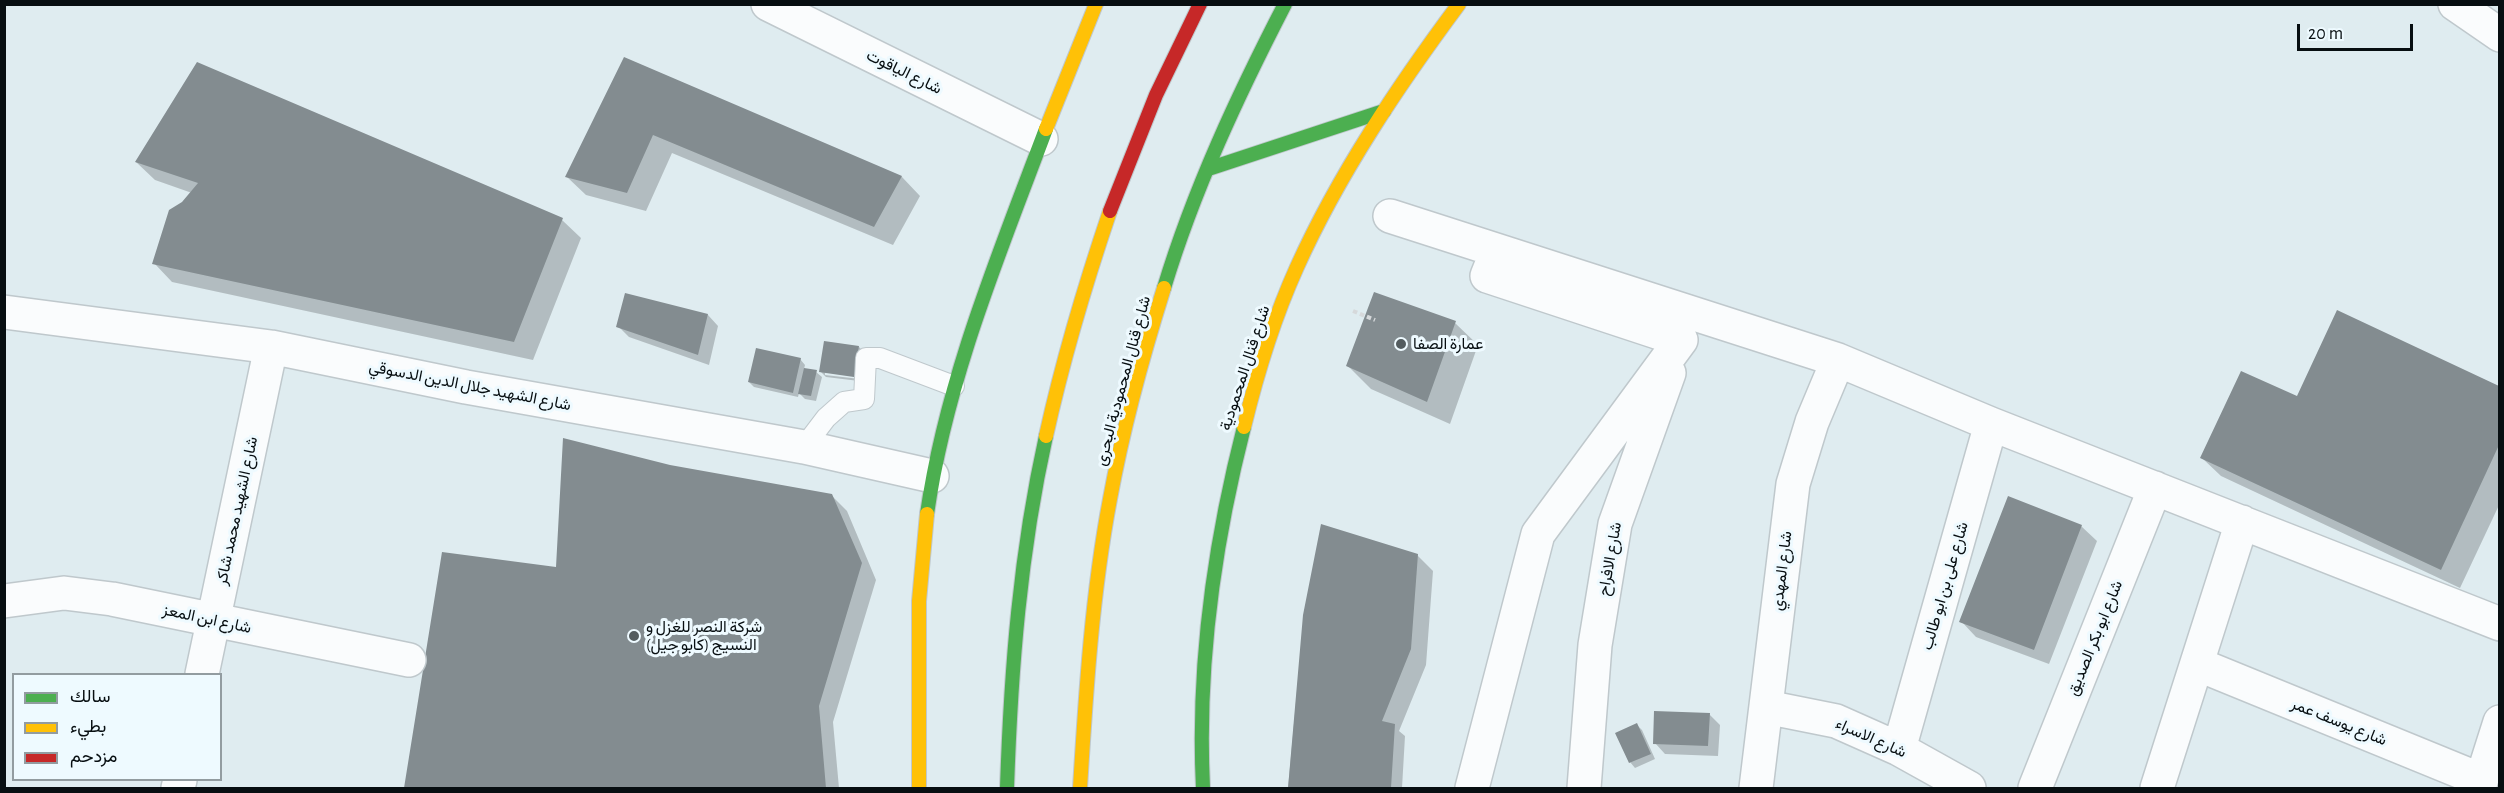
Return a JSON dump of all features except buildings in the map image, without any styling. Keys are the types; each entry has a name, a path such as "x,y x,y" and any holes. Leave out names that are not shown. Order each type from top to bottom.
{"main road":[{"path":"919,789 919,605 923,540 932,476 954,386 1041,139 1096,4"},
{"path":"1007,789 1012,661 1022,568 1038,475 1057,388 1080,301 1109,216 1141,131 1177,49 1200,4"},
{"name":"شارع قنال المحمودية البحرى","path":"1080,789 1085,687 1098,569 1119,453 1156,316 1176,253 1208,170 1244,88 1285,4"},
{"name":"شارع قنال المحمودية","path":"1203,789 1203,698 1209,612 1221,526 1239,442 1263,359 1293,278 1321,221 1384,111 1459,4"},
{"path":"1208,170 1384,111"}],"street":[{"path":"2455,4 2499,35"},
{"name":"شارع الياقوت","path":"787,9 1041,139"},
{"path":"1390,216 1838,360 1991,424 2499,624"},
{"path":"1472,789 1538,534 1681,340 1487,276 1497,251"},
{"name":"شارع الشهيد جلال الدين الدسوقي","path":"4,312 271,347 466,387 804,447 932,476"},
{"name":"شارع الافراح","path":"1584,789 1595,645 1615,524 1681,340"},
{"name":"شارع الشهيد محمد شاكر","path":"202,673 271,347"},
{"name":"شارع المهدي","path":"1756,789 1793,484 1812,422 1838,360"},
{"name":"شارع على بن ابو طالب","path":"1899,749 1991,424"},
{"name":"شارع ابو بكر الصديق","path":"2035,789 2155,488"},
{"path":"2157,789 2242,522"},
{"name":"شارع ابن المعز","path":"4,601 64,593 112,599 409,660"},
{"name":"شارع يوسف عمر","path":"2197,664 2480,784"},
{"name":"شارع الاسراء","path":"1766,707 1836,721 1899,749 1969,789"},
{"path":"2480,784 2499,722"}],"lane":[{"path":"804,447 826,418 844,402 864,399 866,358 879,358 954,386"}],"path":[{"path":"1353,311 1375,320"}],"traffic: fast":[{"path":"1164,288 1189,215 1218,143 1285,4"},
{"path":"1208,169 1384,111"},
{"path":"927,514 947,415 976,318 1046,129"},
{"path":"1203,788 1203,697 1210,606 1224,516 1244,427"},
{"path":"1007,788 1018,611 1030,523 1046,436"}],"traffic: slow":[{"path":"1046,129 1096,4"},
{"path":"1244,427 1260,366 1289,286 1331,198 1371,131 1459,4"},
{"path":"1046,436 1075,322 1110,211"},
{"path":"1080,788 1090,643 1104,535 1127,419 1164,288"},
{"path":"919,788 919,601 927,514"}],"traffic: jam":[{"path":"1110,211 1156,95 1200,4"}],"place":[{"name":"عمارة الصفا","path":"1401,344"},
{"name":"شركة النصر للغزل و النسيج (كابو جيل)","path":"634,636"}]}
